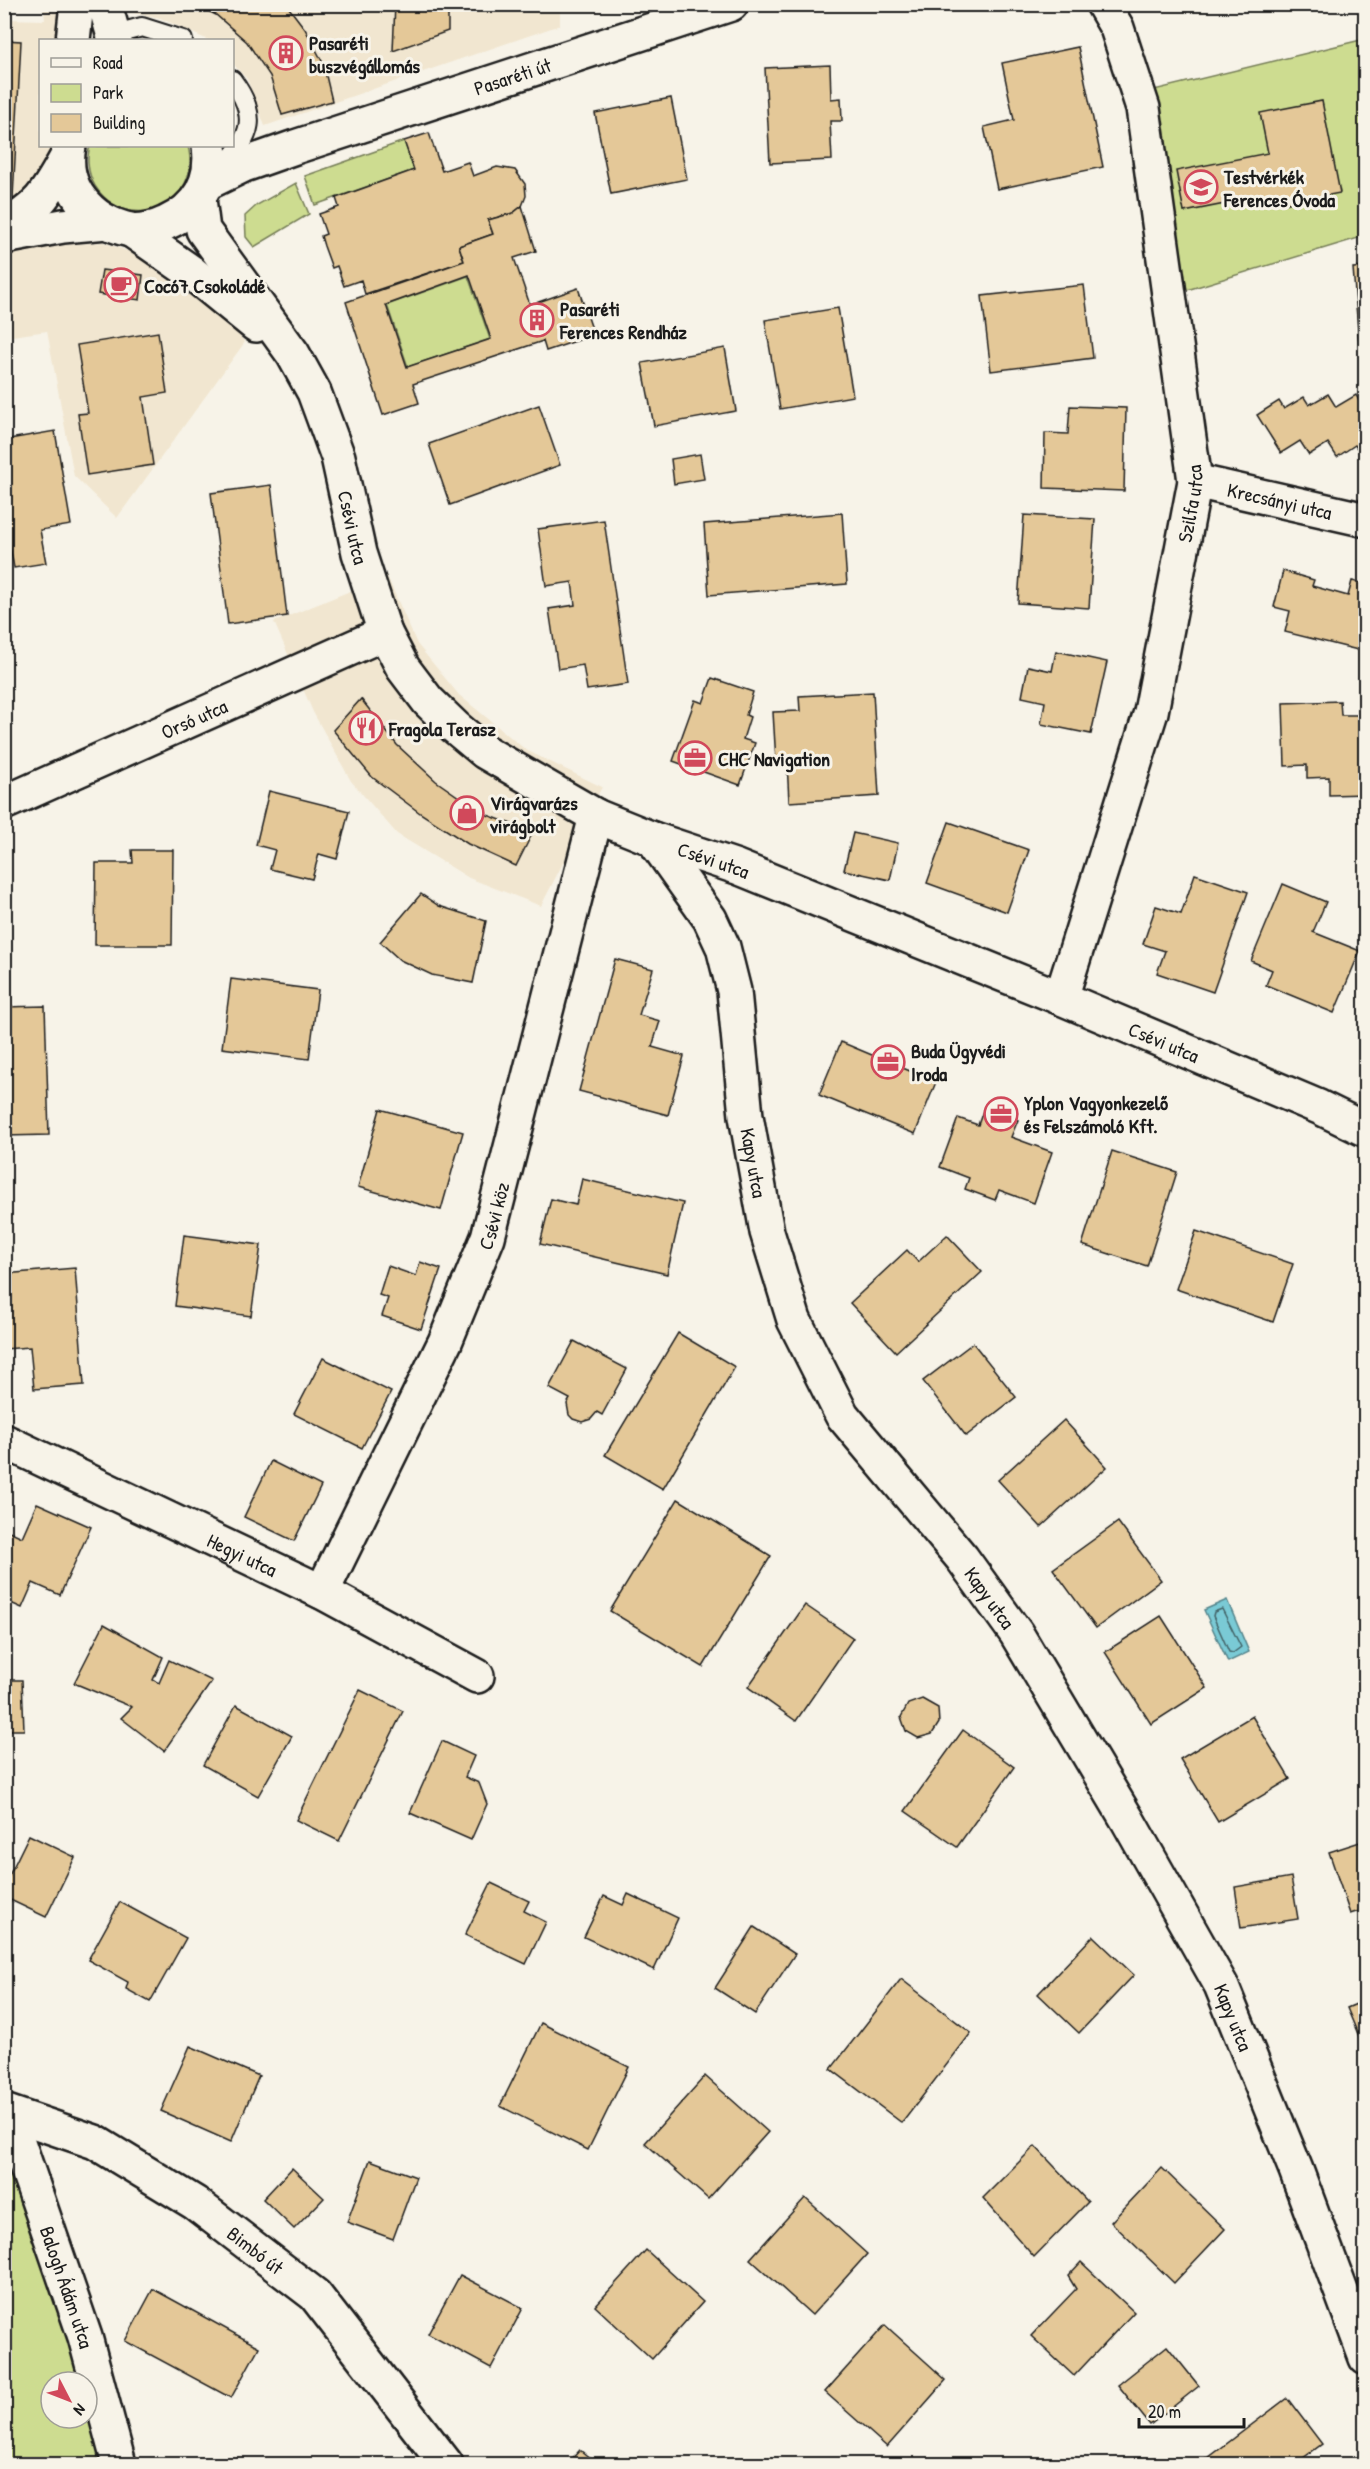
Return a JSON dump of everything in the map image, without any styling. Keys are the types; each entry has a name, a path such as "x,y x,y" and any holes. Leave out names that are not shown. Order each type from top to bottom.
{"street":[{"path":"73,39 77,4"},
{"name":"Pasaréti út","path":"119,226 157,227 181,217 203,191 244,165 731,4"},
{"name":"Szilfa utca","path":"1061,998 1151,712 1195,481 1143,108 1118,28 1103,4"},
{"name":"Pasaréti út","path":"237,146 296,147"},
{"name":"Csévi utca","path":"209,147 211,159 203,191 204,230 292,354 314,392 338,457 359,553 385,633 403,668 428,701 455,727 485,752 596,816 653,839 737,867 1061,998 1319,1107 1365,1130"},
{"path":"4,226 30,210 46,194 68,152"},
{"name":"Csévi utca","path":"68,152 69,178 77,196 90,211 119,226 191,272 292,354"},
{"path":"4,237 63,226 119,226"},
{"name":"Krecsányi utca","path":"1195,481 1365,520"},
{"name":"Orsó utca","path":"4,803 385,633"},
{"name":"Csévi köz","path":"322,1592 445,1342 489,1237 596,816"},
{"name":"Kapy utca","path":"653,839 710,919 723,947 734,991 746,1116 766,1232 794,1320 842,1415 962,1558 1016,1633 1127,1819 1221,1985 1296,2170 1365,2358"},
{"name":"Hegyi utca","path":"4,1441 322,1592 477,1676"},
{"name":"Balogh Ádám utca","path":"6,2113 85,2337 119,2464"},
{"name":"Bimbó út","path":"6,2113 95,2142 195,2203 315,2295 446,2464"}],"lane":[{"path":"110,30 142,27 180,39"},
{"path":"203,191 249,129 246,102 234,83"}],"shaded area":[{"path":"43,5 75,5 70,39 39,39 39,147 56,147 51,246 103,242 168,266 204,296 245,342 117,518 74,476 47,331 5,337 4,19 45,20"},
{"path":"90,5 560,5 560,25 265,126 247,79 234,65 234,39 206,39 160,18"},
{"path":"387,576 417,644 459,695 526,750 602,787 541,906 469,878 397,834 351,781 313,712 274,622"}],"green space":[{"path":"1365,39 1365,236 1187,290 1154,90"},
{"path":"404,141 414,170 315,205 305,176"},
{"path":"90,147 188,147 190,167 184,184 174,198 160,207 143,211 126,210 109,201 95,186 88,166"},
{"path":"296,183 309,214 254,247 246,237 245,216 257,205"},
{"path":"468,276 490,339 408,367 387,305"},
{"path":"4,2115 88,2370 39,2370 39,2430 99,2430 99,2403 119,2464 5,2464"}],"water":[{"path":"1227,1600 1249,1652 1228,1662 1204,1610"}],"building":[{"name":"Pasaréti buszvégállomás","path":"194,4 286,4 305,29 323,63 332,101 282,115 270,76 247,42 216,15"},
{"path":"395,4 448,4 448,31 393,51"},
{"path":"1293,4 1314,4 1295,12"},
{"path":"4,40 21,41 13,198 4,198"},
{"path":"1078,47 1103,167 997,189 984,127 1014,120 1002,63"},
{"path":"830,65 831,99 841,98 842,121 830,121 832,160 770,163 765,68"},
{"path":"671,98 687,179 611,194 595,113"},
{"path":"1322,101 1340,193 1282,204 1280,193 1184,212 1176,171 1268,153 1260,113"},
{"path":"429,133 442,171 468,162 473,176 497,167 515,170 525,184 526,196 522,206 513,213 488,220 493,234 459,246 464,261 365,294 361,280 344,286 337,266 332,268 324,246 321,236 326,234 319,214 339,207 336,198 414,170 404,141"},
{"name":"Pasaréti Ferences Rendház","path":"522,206 536,251 514,258 530,305 578,288 594,335 546,351 543,341 413,384 419,403 383,415 346,302 464,261 459,246 493,234 488,220 513,213","holes":["469,275 491,339 407,367 386,305"]},
{"path":"1366,267 1366,343 1359,343 1353,268"},
{"name":"Cocó7 Csokoládé","path":"102,270 143,275 140,300 98,294"},
{"path":"1084,285 1093,358 991,371 982,296"},
{"path":"838,308 853,396 780,409 765,320"},
{"path":"158,332 167,393 143,397 153,465 87,475 78,414 88,413 77,345"},
{"path":"725,348 736,411 654,426 642,363"},
{"path":"1328,394 1336,407 1356,395 1362,406 1366,404 1366,462 1355,445 1337,457 1328,443 1309,455 1300,441 1281,453 1257,415 1279,401 1284,409 1304,397 1309,405"},
{"path":"539,405 560,465 450,505 429,444"},
{"path":"1070,406 1126,408 1124,491 1044,488 1045,433 1068,434"},
{"path":"55,431 71,525 40,530 46,563 14,568 4,515 4,440"},
{"path":"700,454 704,479 674,484 671,459"},
{"path":"271,485 287,616 228,624 211,493"},
{"path":"842,513 847,584 709,595 704,524"},
{"path":"1024,515 1095,519 1089,608 1018,603"},
{"path":"604,520 628,684 587,690 583,665 558,669 549,609 575,605 572,582 546,586 538,529"},
{"path":"1283,571 1314,580 1312,586 1348,596 1352,581 1366,584 1366,652 1285,632 1290,611 1274,607"},
{"path":"1056,651 1107,662 1091,734 1041,724 1045,702 1022,697 1028,666 1052,671"},
{"path":"712,678 753,692 746,715 750,717 743,739 755,743 740,785 673,761 695,700 703,703"},
{"path":"873,692 879,796 789,802 787,761 776,762 773,712 800,711 799,696"},
{"path":"361,699 397,745 436,781 482,813 533,832 516,866 468,844 420,813 372,777 333,730"},
{"path":"1340,701 1341,715 1366,715 1366,794 1329,795 1329,777 1307,778 1307,765 1285,766 1283,703"},
{"path":"269,791 349,811 337,859 319,854 312,879 270,869 275,850 256,845"},
{"path":"949,822 1029,850 1007,912 927,883"},
{"path":"853,833 898,843 890,880 844,870"},
{"path":"132,850 173,850 172,945 95,945 96,863 133,863"},
{"path":"1195,874 1248,892 1213,992 1157,973 1165,951 1143,944 1156,906 1181,914"},
{"path":"1283,884 1326,902 1313,932 1360,951 1334,1013 1266,985 1272,970 1251,961"},
{"path":"421,894 439,906 486,921 473,983 432,975 400,960 380,942"},
{"path":"615,959 653,969 639,1015 660,1021 652,1047 684,1056 668,1115 579,1091"},
{"path":"231,979 318,990 309,1059 222,1048"},
{"path":"45,1006 49,1135 4,1136 4,1007"},
{"path":"841,1042 936,1082 915,1134 819,1095"},
{"path":"984,1108 1018,1120 1011,1137 1052,1152 1034,1203 999,1190 995,1200 965,1189 969,1178 940,1167 958,1118 978,1125"},
{"path":"380,1109 463,1132 441,1210 358,1187"},
{"path":"1112,1151 1177,1172 1147,1266 1082,1245"},
{"path":"582,1179 683,1203 667,1274 540,1244 551,1199 576,1205"},
{"path":"1196,1231 1293,1264 1273,1322 1176,1289"},
{"path":"184,1235 261,1245 251,1316 175,1306"},
{"path":"947,1235 982,1272 896,1352 850,1303 907,1250 918,1262"},
{"path":"420,1262 441,1269 421,1329 382,1316 388,1298 379,1295 388,1266 416,1276"},
{"path":"75,1268 84,1385 34,1389 30,1347 4,1349 4,1274"},
{"path":"1366,1274 1366,1341 1361,1275"},
{"path":"678,1333 735,1367 663,1489 605,1455"},
{"path":"574,1341 627,1369 602,1415 597,1412 591,1419 582,1422 569,1415 567,1404 570,1399 549,1388"},
{"path":"973,1343 1016,1397 966,1436 923,1381"},
{"path":"323,1358 391,1392 362,1448 294,1414"},
{"path":"1064,1420 1107,1467 1041,1527 998,1480"},
{"path":"271,1461 321,1486 294,1541 244,1517"},
{"path":"678,1499 771,1556 703,1667 610,1611"},
{"path":"37,1503 91,1527 60,1595 33,1583 22,1608 4,1600 4,1536 7,1530 22,1537"},
{"path":"1118,1522 1161,1580 1096,1628 1053,1569"},
{"path":"805,1605 853,1638 796,1721 748,1687"},
{"path":"1161,1616 1207,1688 1151,1724 1105,1652"},
{"path":"104,1624 163,1657 153,1680 159,1683 169,1660 212,1681 164,1751 121,1718 132,1707 74,1683"},
{"path":"4,1680 22,1680 24,1730 4,1730"},
{"path":"360,1690 403,1711 339,1841 296,1820"},
{"path":"922,1699 938,1708 939,1723 932,1734 918,1738 906,1731 901,1717 908,1704"},
{"path":"236,1705 292,1736 258,1796 203,1765"},
{"path":"1252,1716 1290,1779 1218,1822 1180,1759"},
{"path":"963,1730 1014,1767 957,1847 905,1811"},
{"path":"442,1741 474,1756 465,1777 479,1783 487,1804 471,1840 410,1813"},
{"path":"29,1835 75,1857 46,1917 4,1897 4,1886"},
{"path":"1366,1840 1366,1909 1350,1914 1329,1852"},
{"path":"1291,1877 1298,1919 1241,1928 1235,1887"},
{"path":"491,1883 529,1901 524,1911 546,1922 526,1964 465,1935"},
{"path":"628,1894 678,1918 654,1970 584,1937 604,1896 623,1905"},
{"path":"120,1902 186,1938 150,2002 126,1989 128,1982 88,1960"},
{"path":"754,1927 795,1954 755,2014 715,1988"},
{"path":"1093,1936 1134,1975 1079,2033 1038,1994"},
{"path":"901,1979 971,2033 902,2123 831,2069"},
{"path":"1366,2000 1366,2053 1347,2008"},
{"path":"541,2023 629,2067 588,2150 500,2106"},
{"path":"190,2046 259,2076 231,2142 161,2111"},
{"path":"705,2076 768,2132 708,2199 645,2143"},
{"path":"1035,2146 1088,2202 1034,2257 983,2198"},
{"path":"370,2160 416,2177 393,2239 347,2222"},
{"path":"292,2168 324,2198 294,2229 263,2199"},
{"path":"1162,2168 1225,2229 1174,2283 1111,2222"},
{"path":"805,2198 867,2254 812,2315 750,2259"},
{"path":"646,2250 703,2302 652,2359 595,2306"},
{"path":"1081,2262 1134,2312 1074,2376 1031,2336 1076,2289 1068,2276"},
{"path":"460,2275 523,2308 491,2368 428,2334"},
{"path":"153,2289 259,2347 231,2398 125,2341"},
{"path":"885,2325 946,2380 887,2447 825,2392"},
{"path":"1167,2346 1199,2386 1150,2425 1118,2385"},
{"path":"1287,2398 1322,2444 1295,2464 1200,2464"},
{"path":"580,2450 597,2464 567,2464"}],"place":[{"name":"Pasaréti buszvégállomás","path":"286,53"},
{"name":"Testvérkék Ferences Óvoda","path":"1201,187"},
{"name":"Cocó7 Csokoládé","path":"121,285"},
{"name":"Pasaréti Ferences Rendház","path":"537,320"},
{"name":"Fragola Terasz","path":"366,728"},
{"name":"CHC Navigation","path":"695,758"},
{"name":"Virágvarázs virágbolt","path":"467,813"},
{"name":"Buda Ügyvédi Iroda","path":"888,1062"},
{"name":"Yplon Vagyonkezelő és Felszámoló Kft.","path":"1001,1114"}]}
